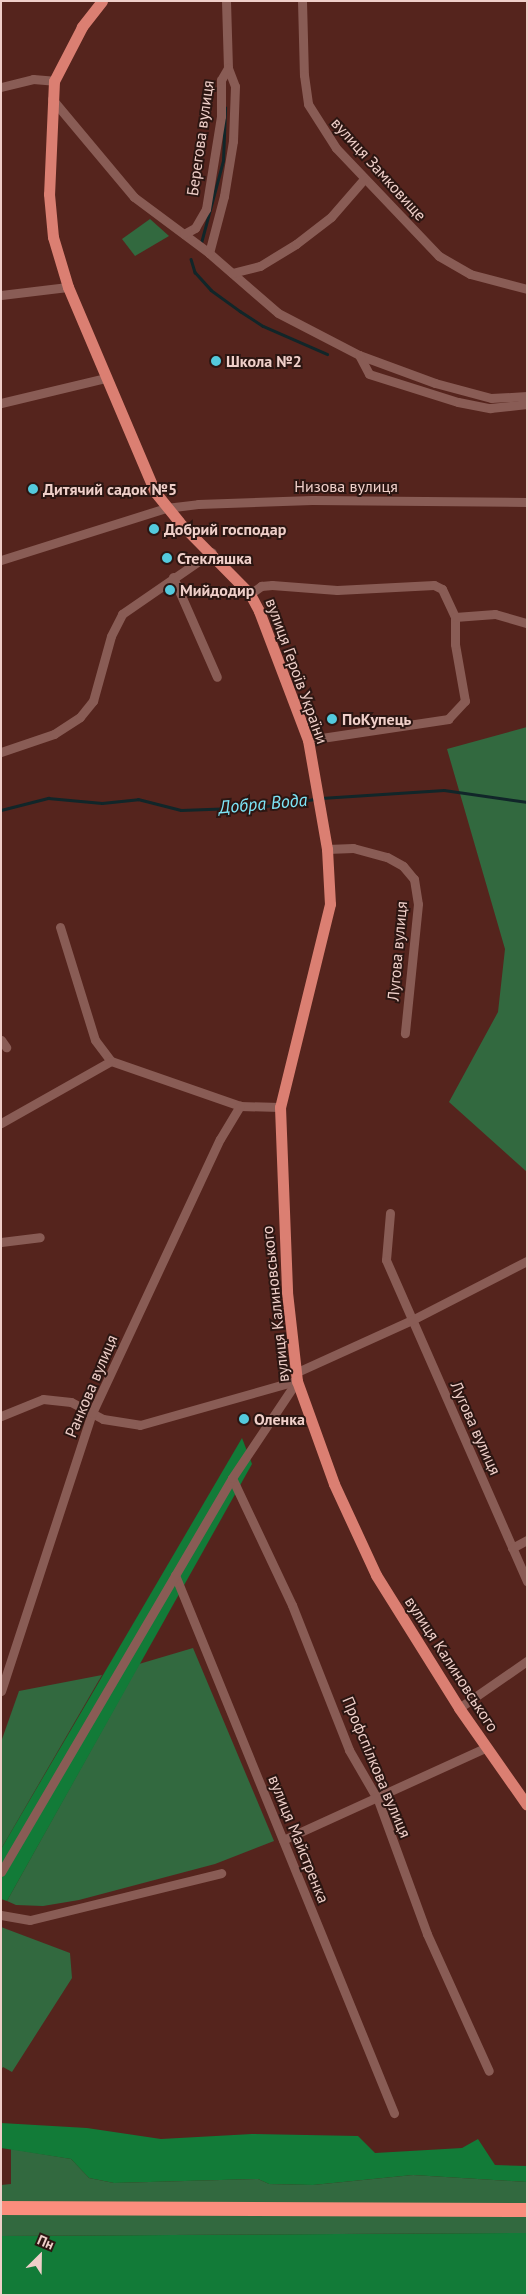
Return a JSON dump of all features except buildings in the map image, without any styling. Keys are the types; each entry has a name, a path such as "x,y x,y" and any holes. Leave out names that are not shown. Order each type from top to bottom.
{"highway":[{"path":"1,2208 527,2211"}],"main road":[{"name":"вулиця Героїв України","path":"102,1 82,27 54,81 51,99 49,194 53,237 68,287 155,492 166,508 212,552 250,594 308,740 319,807"},
{"name":"вулиця Калиновського","path":"319,807 327,849 330,904 280,1107 281,1190 296,1377 334,1484 376,1575 458,1708 527,1805"}],"street":[{"name":"Берегова вулиця","path":"208,253 224,196 233,141 235,86 228,68 226,1"},
{"name":"вулиця Замковище","path":"302,1 304,75 308,104 336,148 439,256 470,274 527,289"},
{"name":"Берегова вулиця","path":"184,234 196,228 206,209 221,116 221,80 228,68"},
{"path":"1,87 33,79 54,81"},
{"path":"51,99 134,197 208,253 278,313 359,355 435,383 491,398 526,399"},
{"path":"232,273 260,266 296,244 332,218 364,179"},
{"path":"1,295 68,287"},
{"path":"359,355 369,374 458,402 490,408 526,399"},
{"path":"1,403 106,378"},
{"name":"Низова вулиця","path":"1,560 166,508 312,500 527,502"},
{"path":"1,752 54,734 80,717 93,701 111,636 122,614 173,577 212,552"},
{"path":"173,577 218,677"},
{"path":"250,594 262,586 272,585 337,590 434,585 442,588 455,617 455,644 465,701 458,712 448,718 308,740"},
{"path":"455,617 495,614 527,623"},
{"name":"Лугова вулиця","path":"327,849 353,848 387,857 403,866 414,879 418,904 405,1033"},
{"path":"60,927 95,1040 111,1061 240,1106 280,1107"},
{"path":"1,1123 111,1061"},
{"name":"Ранкова вулиця","path":"1,1691 92,1413 220,1139 240,1106"},
{"name":"Лугова вулиця","path":"390,1212 386,1260 527,1581"},
{"path":"1,1242 40,1237"},
{"path":"1,1416 43,1399 71,1402 103,1418 140,1425 296,1377 527,1261"},
{"path":"1,1872 232,1478 296,1377"},
{"name":"Профспілкова вулиця","path":"232,1478 292,1605 349,1750 378,1800 427,1934 489,2071"},
{"path":"512,1548 527,1540"},
{"name":"вулиця Майстренка","path":"175,1576 394,2113"},
{"path":"458,1708 527,1661"},
{"path":"283,1840 378,1800 487,1748"},
{"path":"1,1915 30,1920 221,1873"}],"green space":[{"path":"150,219 169,236 135,256 122,239"},
{"path":"527,727 527,1172 449,1102 498,1012 505,949 447,749"},
{"path":"242,1438 252,1464 7,1901 1,1899 1,1849"},
{"path":"193,1648 274,1841 215,1864 79,1900 43,1906 16,1905 7,1901 139,1664"},
{"path":"102,1675 1,1849 1,1742 19,1691"},
{"path":"1,1927 70,1953 72,1978 12,2072 3,2067 1,2070"},
{"path":"1,2123 87,2128 161,2139 252,2134 358,2136 375,2153 462,2148 478,2139 495,2165 527,2166 527,2182 413,2175 313,2185 269,2184 258,2179 114,2183 89,2178 71,2159 1,2148"},
{"path":"11,2149 71,2159 89,2178 114,2183 258,2179 269,2184 313,2185 413,2175 527,2182 527,2233 1,2236 1,2185 11,2184"},
{"path":"527,2233 527,2295 1,2295 1,2236"}],"waterway":[{"path":"201,243 223,161 225,108"},
{"path":"191,259 195,272 211,290 240,311 263,326 327,354"},
{"name":"Добра Вода","path":"321,798 444,790 527,802"},
{"name":"Добра Вода","path":"1,810 48,798 102,803 138,799 181,810 259,807 316,799"}],"place":[{"name":"Школа №2","path":"216,361"},
{"name":"Дитячий садок №5","path":"33,489"},
{"name":"Добрий господар","path":"154,529"},
{"name":"Стекляшка","path":"167,558"},
{"name":"Мийдодир","path":"170,590"},
{"name":"ПоКупець","path":"332,719"},
{"name":"Оленка","path":"244,1419"}]}
